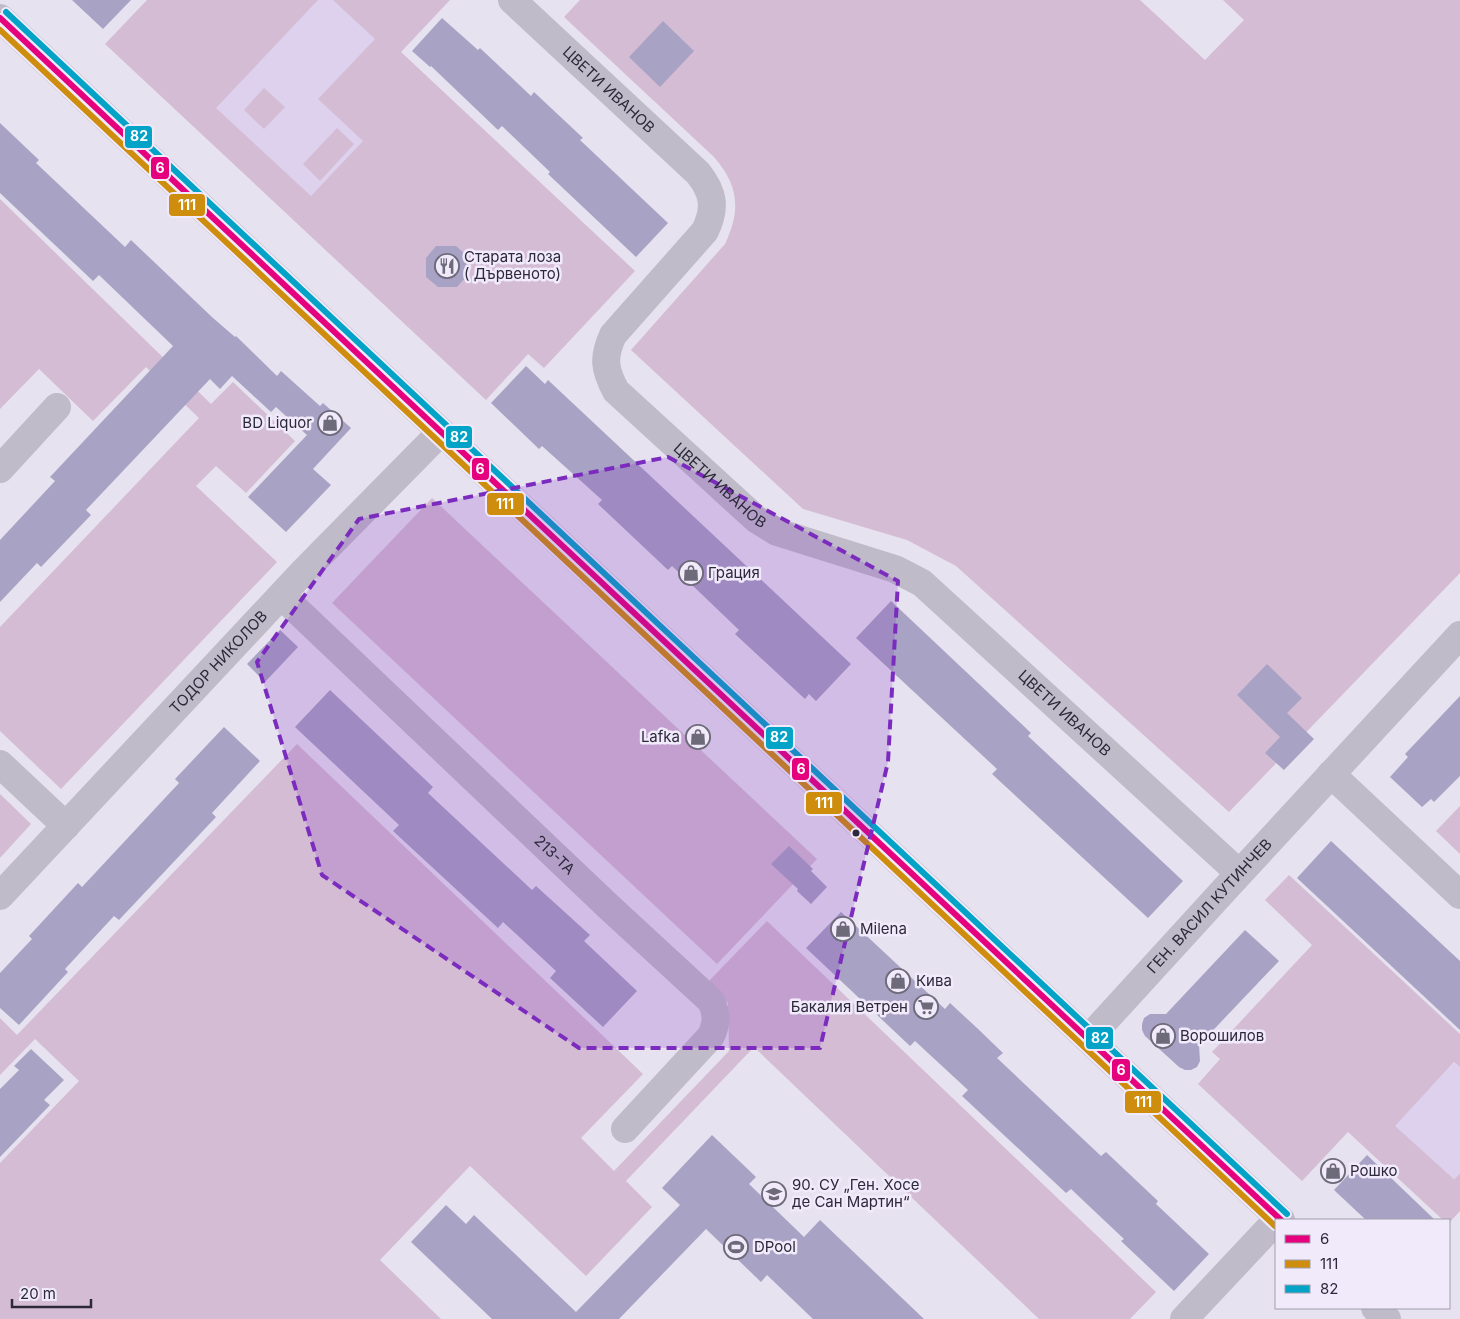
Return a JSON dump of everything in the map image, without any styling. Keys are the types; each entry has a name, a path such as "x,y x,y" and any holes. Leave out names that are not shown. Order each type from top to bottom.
{"street":[{"path":"0,3 3,0"},
{"name":"ЦВЕТИ ИВАНОВ","path":"512,0 698,173 706,183 711,195 712,208 710,220 705,231 612,335 607,348 605,363 608,378 616,391 756,519 777,532 895,569 922,583 1239,873"},
{"path":"0,18 1088,1039 1277,1219"},
{"path":"0,469 58,407"},
{"name":"ТОДОР НИКОЛОВ","path":"0,896 282,596 441,432"},
{"name":"213-ТА","path":"282,596 610,908 711,1001 717,1018 711,1036 625,1129"},
{"name":"ГЕН. ВАСИЛ КУТИНЧЕВ","path":"1088,1039 1460,635"},
{"path":"0,764 66,826"},
{"path":"1331,774 1460,895"},
{"path":"1184,1319 1275,1223"},
{"path":"1376,1309 1387,1319"}],"highlighted area":[{"path":"668,457 898,581 888,762 820,1048 579,1048 322,875 257,662 359,519"}],"shaded area":[{"path":"147,0 450,0 401,52 635,271 544,368 528,354 486,400 105,44"},
{"path":"318,0 333,0 375,39 318,99 363,141 311,196 216,108","holes":["264,88 285,107 264,129 244,110","337,128 354,144 320,181 303,164"]},
{"path":"580,0 1140,0 1205,60 1244,20 1223,0 1460,0 1460,573 1229,812 956,566 907,540 803,509 631,350 725,244 734,220 735,199 729,178 714,157 564,17"},
{"path":"0,199 211,404 233,382 295,441 246,493 216,466 196,486 277,562 61,789 0,731 0,627 199,418 146,367 93,421 39,369 0,409"},
{"path":"432,498 817,859 717,964 332,603"},
{"path":"297,744 643,1074 581,1138 614,1171 729,1051 728,1003 707,983 767,921 1156,1292 1130,1319 1039,1319 754,1047 626,1181 652,1207 586,1276 470,1166 380,1260 441,1319 0,1319 0,1163 79,1081 35,1039 0,1075 0,1018 17,1035"},
{"path":"0,794 31,824 0,858"},
{"path":"1460,806 1460,854 1436,831"},
{"path":"1289,875 1460,1034 1460,1067 1454,1062 1396,1126 1454,1179 1460,1173 1460,1211 1450,1222 1450,1219 1442,1219 1348,1132 1302,1181 1198,1084 1220,1059 1212,1052 1312,945 1265,900"},
{"path":"1454,1062 1460,1067 1460,1173 1454,1179 1395,1126"}],"building":[{"path":"72,0 131,0 103,29"},
{"path":"442,18 478,50 480,48 531,96 534,92 583,138 580,140 668,223 636,257 548,174 550,172 502,126 498,130 431,66 412,51"},
{"path":"663,21 694,51 660,87 629,57"},
{"path":"0,123 39,160 36,163 125,247 131,240 277,376 281,371 320,406 323,403 351,428 313,469 331,485 286,532 248,497 307,435 276,407 271,412 232,376 220,389 210,379 86,510 91,515 41,567 37,563 0,602 0,540 55,481 50,477 173,346 99,275 93,281 0,193"},
{"name":"Старата лоза ( Дървеното)","path":"436,246 456,246 467,256 468,275 457,287 438,287 426,277 426,258"},
{"path":"526,366 545,384 548,380 851,664 816,701 809,694 805,699 735,634 739,630 672,566 668,570 598,504 602,500 542,446 539,449 491,403"},
{"path":"891,601 1031,733 1028,736 1183,881 1148,918 992,774 997,769 856,638"},
{"path":"280,630 298,647 265,682 247,664"},
{"path":"1267,664 1302,698 1287,713 1314,739 1284,770 1265,753 1280,737 1237,695"},
{"path":"330,690 433,787 428,793 532,890 536,886 590,935 584,941 637,991 603,1027 550,978 556,971 503,922 498,928 393,831 399,825 295,727"},
{"path":"1460,696 1460,776 1434,802 1431,799 1422,807 1390,777 1408,757 1405,754"},
{"path":"224,727 260,761 212,813 216,817 119,920 114,916 65,969 68,972 19,1025 0,1008 0,973 32,939 29,936 78,883 82,887 179,783 175,779"},
{"path":"1331,841 1460,961 1460,1030 1297,878"},
{"path":"789,846 813,869 811,871 827,887 811,904 771,864"},
{"path":"841,912 945,1009 950,1003 977,1028 1003,1053 997,1058 1101,1156 1106,1152 1158,1201 1156,1204 1209,1254 1174,1291 1121,1241 1124,1239 1071,1189 1066,1193 962,1096 968,1090 915,1041 910,1046 806,948"},
{"path":"1245,930 1279,961 1199,1045 1200,1061 1197,1067 1185,1070 1179,1067 1145,1036 1142,1030 1144,1018 1150,1014 1166,1014"},
{"path":"31,1049 64,1080 44,1100 50,1105 0,1157 0,1089 19,1070 14,1066"},
{"path":"712,1135 756,1177 749,1184 804,1237 820,1220 924,1319 813,1319 767,1275 761,1282 706,1229 619,1319 492,1319 411,1242 446,1205 466,1224 474,1215 576,1312 680,1205 662,1188"},
{"path":"1367,1155 1434,1219 1365,1219 1334,1190"}],"transit line":[{"name":"82","path":"6,12 1287,1214"},
{"name":"6","path":"0,18 1280,1219"},
{"name":"111","path":"0,30 1275,1226"}],"place":[{"name":"Старата лоза ( Дървеното)","path":"447,266"},
{"name":"BD Liquor","path":"330,423"},
{"name":"Грация","path":"691,573"},
{"name":"Lafka","path":"698,737"},
{"name":"Milena","path":"843,929"},
{"name":"Кива","path":"898,981"},
{"name":"Бакалия Ветрен","path":"926,1007"},
{"name":"Ворошилов","path":"1163,1036"},
{"name":"Рошко","path":"1333,1171"},
{"name":"90. СУ „Ген. Хосе де Сан Мартин“","path":"774,1194"},
{"name":"DPool","path":"736,1247"}]}
